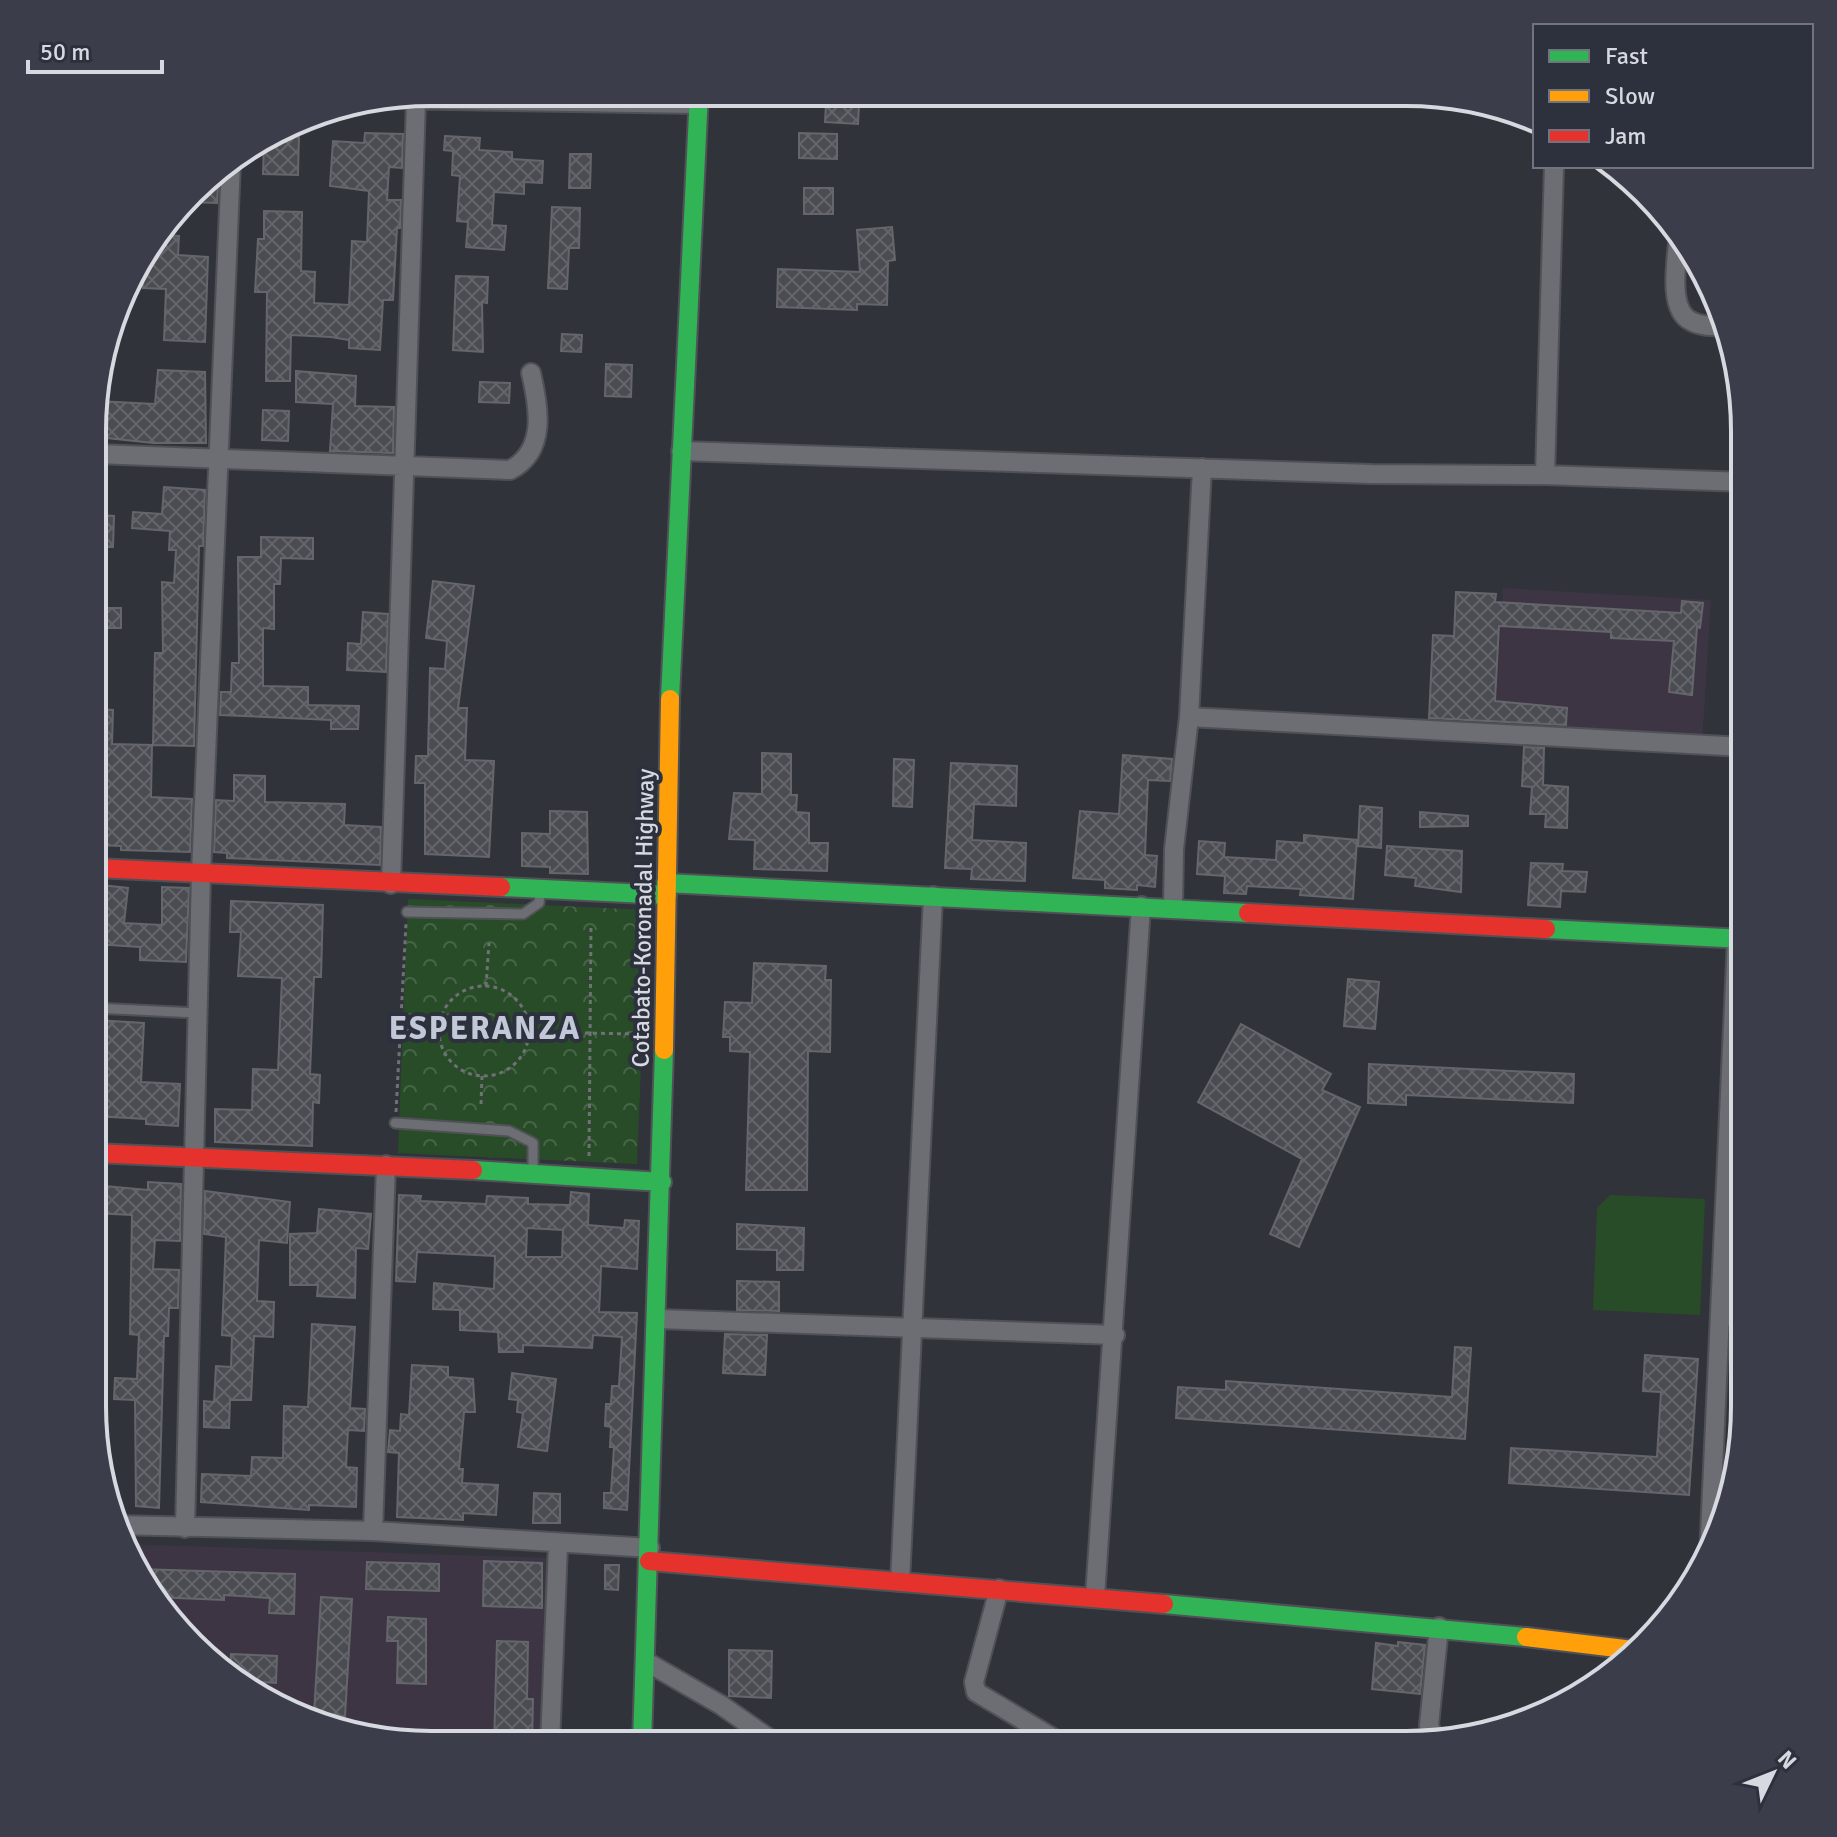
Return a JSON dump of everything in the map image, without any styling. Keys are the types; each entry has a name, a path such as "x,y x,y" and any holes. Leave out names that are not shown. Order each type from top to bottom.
{"main road":[{"name":"Cotabato-Koronadal Highway","path":"642,1731 659,1319 666,889 681,451 698,106"},
{"path":"106,869 391,884 933,896 1731,939"},
{"path":"106,1154 386,1165 662,1182"},
{"path":"649,1555 900,1582 1439,1627 1622,1649"}],"street":[{"path":"391,884 416,107"},
{"path":"1545,475 1554,168"},
{"path":"185,1528 201,874 216,459 230,175"},
{"path":"1678,254 1677,301 1681,312 1695,323 1713,325"},
{"path":"106,454 492,472 521,465 529,454 540,416 531,373"},
{"path":"681,451 1731,482"},
{"path":"1173,908 1174,849 1189,717 1202,468"},
{"path":"1189,717 1731,746"},
{"path":"900,1582 933,896"},
{"path":"1095,1597 1115,1335 1141,906"},
{"path":"373,1531 386,1165"},
{"path":"1711,1517 1731,1199"},
{"path":"1722,1315 1731,1316"},
{"path":"659,1319 1115,1335"},
{"path":"129,1526 373,1531 649,1555"},
{"path":"551,1731 558,1545"},
{"path":"999,1589 974,1682 976,1692 1041,1731"},
{"path":"1431,1730 1439,1627"},
{"path":"645,1661 721,1705 758,1731"}],"lane":[{"path":"407,912 523,914 539,903 540,888"},
{"path":"106,1009 197,1013"},
{"path":"395,1123 509,1131 522,1135 533,1143 533,1174"}],"path":[{"path":"395,1123 407,912"},
{"path":"589,1156 591,925"},
{"path":"486,986 489,943"},
{"path":"486,986 508,993 517,1000 524,1010 529,1032 527,1044 515,1064 494,1075 482,1076 457,1067 447,1057 439,1031 444,1011 457,995 486,986"},
{"path":"398,1030 439,1031"},
{"path":"529,1032 665,1035"},
{"path":"481,1104 482,1076"}],"shaded area":[{"path":"1503,588 1711,600 1702,746 1494,733"},
{"path":"137,1544 550,1558 543,1731 431,1731 368,1725 327,1714 287,1697 250,1676 201,1636 173,1604"}],"green space":[{"path":"408,899 647,910 637,1164 398,1153"},
{"path":"1610,1195 1705,1199 1700,1315 1593,1310 1597,1208"}],"building":[{"path":"826,106 859,106 858,124 825,122"},
{"path":"365,133 403,134 402,168 389,167 387,200 401,200 400,228 397,228 393,300 383,300 380,350 349,348 349,340 291,335 290,381 266,381 267,292 255,292 258,239 264,239 264,211 302,212 301,271 315,272 314,303 349,305 352,241 367,242 369,191 330,186 333,141 364,143"},
{"path":"799,133 837,134 837,159 799,158"},
{"path":"299,135 298,175 263,174 264,153"},
{"path":"445,136 480,138 479,150 512,152 512,159 543,161 542,183 524,182 524,194 494,192 492,225 506,226 504,250 466,247 468,222 457,221 460,176 452,175 453,151 444,150"},
{"path":"570,154 591,154 590,188 569,188"},
{"path":"218,186 217,203 200,202"},
{"path":"804,188 833,188 833,214 804,214"},
{"path":"552,207 580,208 579,248 569,248 567,289 548,288"},
{"path":"892,227 895,260 888,261 887,305 857,304 857,310 777,307 778,269 860,272 857,230"},
{"path":"171,236 179,236 178,255 208,257 205,342 164,340 166,289 143,288 150,268"},
{"path":"456,276 488,277 487,303 482,302 483,352 453,350"},
{"path":"562,334 582,335 581,352 561,351"},
{"path":"606,364 632,365 631,397 605,396"},
{"path":"158,370 205,372 206,443 153,443 106,438 108,402 155,404"},
{"path":"296,371 356,376 355,406 394,407 393,453 330,451 333,404 296,402"},
{"path":"480,382 510,383 509,403 479,402"},
{"path":"263,410 289,411 288,441 262,440"},
{"path":"164,487 205,490 203,546 199,546 194,746 153,745 155,653 163,653 162,582 174,583 176,550 169,550 170,531 132,528 133,512 162,514"},
{"path":"106,516 114,516 113,547 106,547"},
{"path":"261,537 313,538 313,559 281,558 280,584 274,584 274,629 263,628 263,686 308,687 308,705 359,706 358,729 331,729 331,720 220,715 221,692 231,692 232,663 239,663 238,557 261,557"},
{"path":"433,581 474,586 458,708 467,708 465,760 494,761 489,857 425,854 425,783 415,783 416,756 428,756 430,668 445,669 447,641 426,638"},
{"path":"1456,592 1496,594 1495,602 1681,613 1682,601 1703,603 1700,628 1697,627 1692,695 1669,692 1674,641 1611,638 1611,632 1499,626 1495,701 1567,708 1566,725 1429,718 1433,635 1454,636"},
{"path":"106,608 121,608 121,628 106,628"},
{"path":"363,612 388,614 386,672 347,670 348,643 361,644"},
{"path":"106,710 113,710 112,744 152,745 151,797 192,799 190,852 121,850 121,846 106,845"},
{"path":"1524,747 1544,748 1543,785 1568,787 1567,828 1545,827 1546,814 1530,814 1532,787 1522,786"},
{"path":"762,753 791,754 791,795 797,795 796,812 809,813 809,843 828,843 827,871 754,869 755,840 729,839 734,793 762,794"},
{"path":"1123,755 1172,759 1170,781 1148,780 1145,855 1157,856 1155,887 1137,885 1137,890 1105,888 1105,880 1073,878 1080,811 1119,814"},
{"path":"894,759 914,760 912,807 893,806"},
{"path":"951,763 1017,766 1016,806 974,804 972,840 1026,843 1025,881 971,879 972,869 945,868"},
{"path":"234,775 265,776 265,802 345,804 344,825 381,827 380,865 227,858 227,853 214,852 216,800 234,801"},
{"path":"1360,806 1382,808 1381,848 1358,846"},
{"path":"550,811 587,812 588,874 550,873 550,867 522,866 522,833 550,834"},
{"path":"1420,812 1468,816 1468,826 1420,827"},
{"path":"1304,835 1357,840 1353,899 1300,895 1301,889 1247,886 1246,894 1224,893 1225,876 1197,874 1199,841 1225,843 1224,857 1276,860 1277,841 1304,843"},
{"path":"1387,846 1462,851 1461,892 1415,886 1416,878 1385,875"},
{"path":"1531,863 1563,864 1562,871 1587,872 1585,892 1561,891 1560,907 1528,905"},
{"path":"106,886 128,888 124,923 162,925 162,887 189,888 186,962 140,960 140,947 106,945"},
{"path":"231,901 323,905 321,977 314,977 310,1074 320,1075 319,1103 313,1102 312,1146 215,1142 215,1109 252,1110 253,1069 278,1070 282,978 238,976 241,932 230,932"},
{"path":"754,963 826,966 825,980 831,980 830,1052 808,1051 807,1190 746,1190 750,1052 730,1051 730,1037 723,1037 725,1002 752,1003"},
{"path":"1348,979 1379,982 1375,1029 1344,1026"},
{"path":"106,1021 144,1023 141,1082 180,1084 178,1126 146,1124 146,1119 106,1117"},
{"path":"1241,1024 1331,1074 1322,1090 1360,1107 1299,1247 1270,1234 1302,1159 1198,1102"},
{"path":"1369,1064 1574,1074 1573,1103 1406,1095 1406,1105 1368,1103"},
{"path":"148,1182 181,1184 180,1241 155,1240 153,1269 179,1270 178,1308 169,1308 168,1336 164,1336 159,1508 136,1506 135,1400 114,1399 115,1378 137,1379 139,1335 130,1334 132,1215 106,1214 106,1186 148,1190"},
{"path":"205,1191 290,1202 287,1243 259,1240 257,1301 274,1302 273,1337 254,1336 251,1400 230,1400 229,1428 204,1427 204,1401 214,1402 216,1366 231,1367 232,1336 222,1335 226,1237 204,1234"},
{"path":"571,1192 589,1194 588,1225 624,1228 625,1220 639,1221 637,1269 601,1266 599,1312 637,1313 627,1510 604,1508 604,1493 611,1493 614,1447 610,1447 611,1427 605,1426 606,1404 611,1404 612,1386 619,1386 622,1337 593,1335 592,1348 523,1345 523,1352 499,1352 498,1332 460,1330 460,1310 433,1309 434,1283 494,1289 495,1256 417,1252 415,1282 396,1281 399,1195 421,1196 420,1201 486,1204 487,1196 528,1198 528,1204 570,1205","holes":["527,1228 563,1230 562,1257 526,1257"]},
{"path":"319,1209 371,1214 368,1249 356,1248 355,1298 317,1296 318,1285 290,1285 290,1234 317,1233"},
{"path":"737,1224 804,1228 803,1270 777,1270 777,1250 737,1249"},
{"path":"737,1281 779,1282 779,1311 737,1310"},
{"path":"312,1324 355,1327 350,1408 365,1409 364,1431 348,1430 346,1467 357,1468 356,1507 309,1505 309,1510 201,1502 202,1474 251,1476 252,1457 283,1458 284,1406 308,1407"},
{"path":"725,1334 767,1335 765,1375 723,1373"},
{"path":"1455,1347 1471,1348 1465,1439 1176,1418 1178,1387 1226,1390 1226,1381 1452,1397"},
{"path":"1645,1355 1698,1359 1689,1495 1509,1483 1511,1448 1657,1457 1661,1392 1643,1391"},
{"path":"412,1365 448,1367 448,1377 473,1379 475,1412 464,1412 459,1469 463,1469 462,1483 498,1485 496,1515 463,1513 463,1520 397,1517 399,1453 388,1452 390,1430 400,1431 401,1414 409,1415"},
{"path":"512,1373 556,1379 547,1451 518,1447 523,1413 517,1412 518,1400 509,1399"},
{"path":"534,1493 560,1494 560,1523 533,1523"},
{"path":"484,1561 542,1563 542,1608 483,1606"},
{"path":"367,1562 439,1564 439,1591 366,1589"},
{"path":"605,1565 619,1565 618,1590 605,1589"},
{"path":"151,1569 295,1574 294,1614 269,1613 270,1598 224,1595 224,1600 168,1598"},
{"path":"321,1597 352,1599 345,1716 314,1709"},
{"path":"388,1617 426,1619 426,1684 397,1683 398,1641 387,1641"},
{"path":"497,1641 528,1642 527,1699 533,1699 532,1731 494,1731"},
{"path":"1398,1642 1425,1645 1420,1694 1372,1689 1376,1643 1398,1646"},
{"path":"729,1650 772,1651 771,1698 729,1696"},
{"path":"231,1654 277,1656 276,1683 260,1682 230,1662"}],"traffic: fast":[{"path":"670,699 698,106"},
{"path":"666,883 1248,913"},
{"path":"501,887 667,895"},
{"path":"1546,929 1731,938"},
{"path":"642,1731 664,1050"},
{"path":"473,1170 662,1182"},
{"path":"1164,1604 1526,1637"}],"traffic: slow":[{"path":"664,1050 670,699"},
{"path":"1526,1637 1622,1649"}],"traffic: jam":[{"path":"106,868 501,887"},
{"path":"1248,913 1546,929"},
{"path":"106,1154 473,1170"},
{"path":"649,1561 1164,1604"}],"district":[{"name":"ESPERANZA","path":"485,1028"}]}
